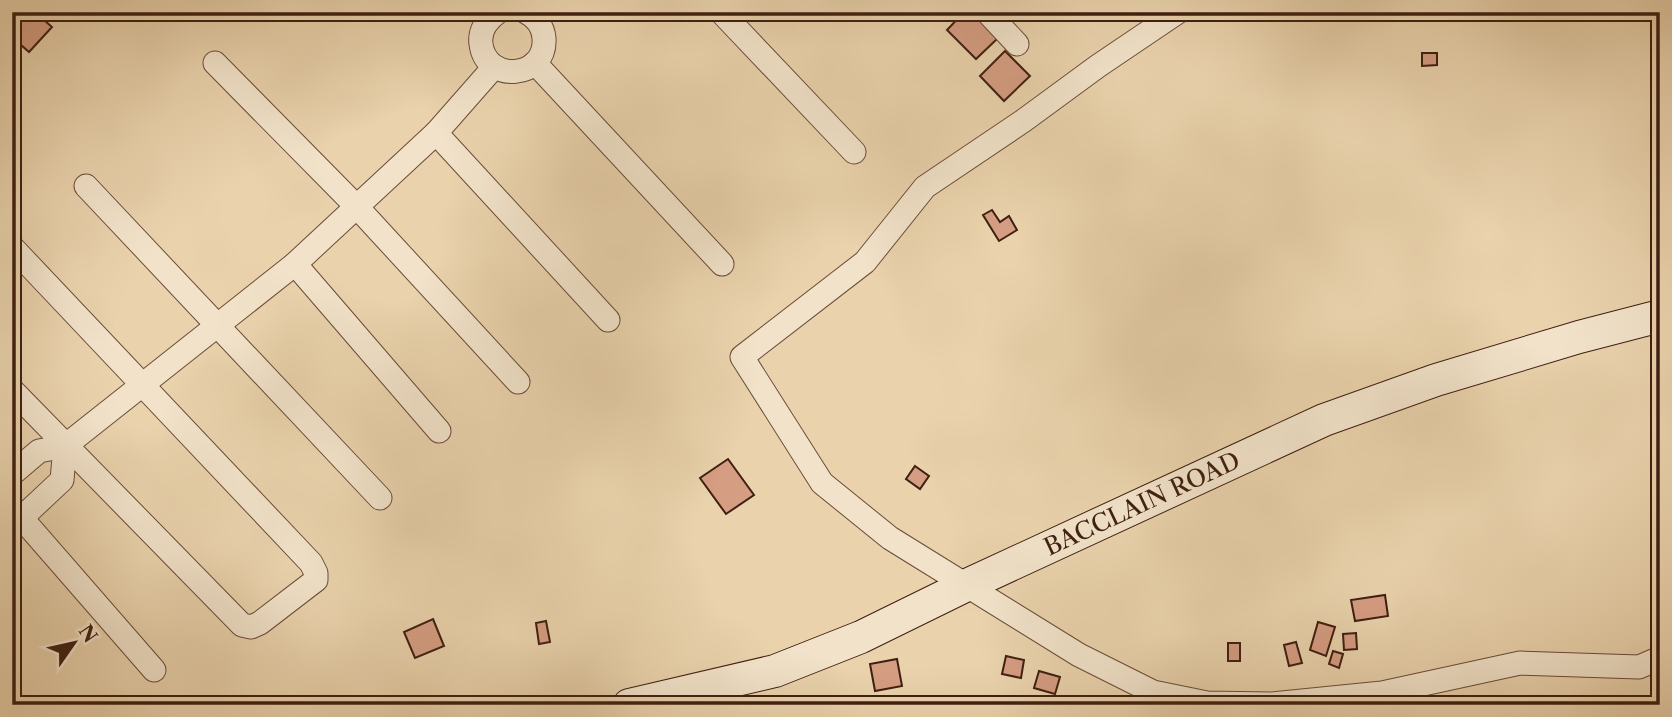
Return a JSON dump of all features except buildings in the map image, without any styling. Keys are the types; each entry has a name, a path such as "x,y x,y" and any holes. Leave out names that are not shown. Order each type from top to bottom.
{"main road":[{"name":"BACCLAIN ROAD","path":"629,705 775,671 861,637 967,584 1324,420 1436,380 1660,316"}],"street":[{"path":"722,12 854,152"},
{"path":"986,12 1017,44"},
{"path":"1178,12 925,187 865,262 742,356 822,483 890,538 1079,655 1153,692 1207,703 1272,704 1382,693 1520,663 1639,667 1660,658"},
{"path":"491,14 481,37 481,49 494,67 515,73 526,70 535,63 544,44 543,32 530,13"},
{"path":"215,63 357,207 518,382"},
{"path":"535,63 722,264"},
{"path":"12,474 39,451 65,446 295,264 436,133 494,67"},
{"path":"436,133 608,320"},
{"path":"86,186 380,498"},
{"path":"12,247 311,563 316,580 260,623 251,627 242,625 12,390"},
{"path":"295,264 439,431"},
{"path":"65,446 62,480 15,517 154,670"}]}
